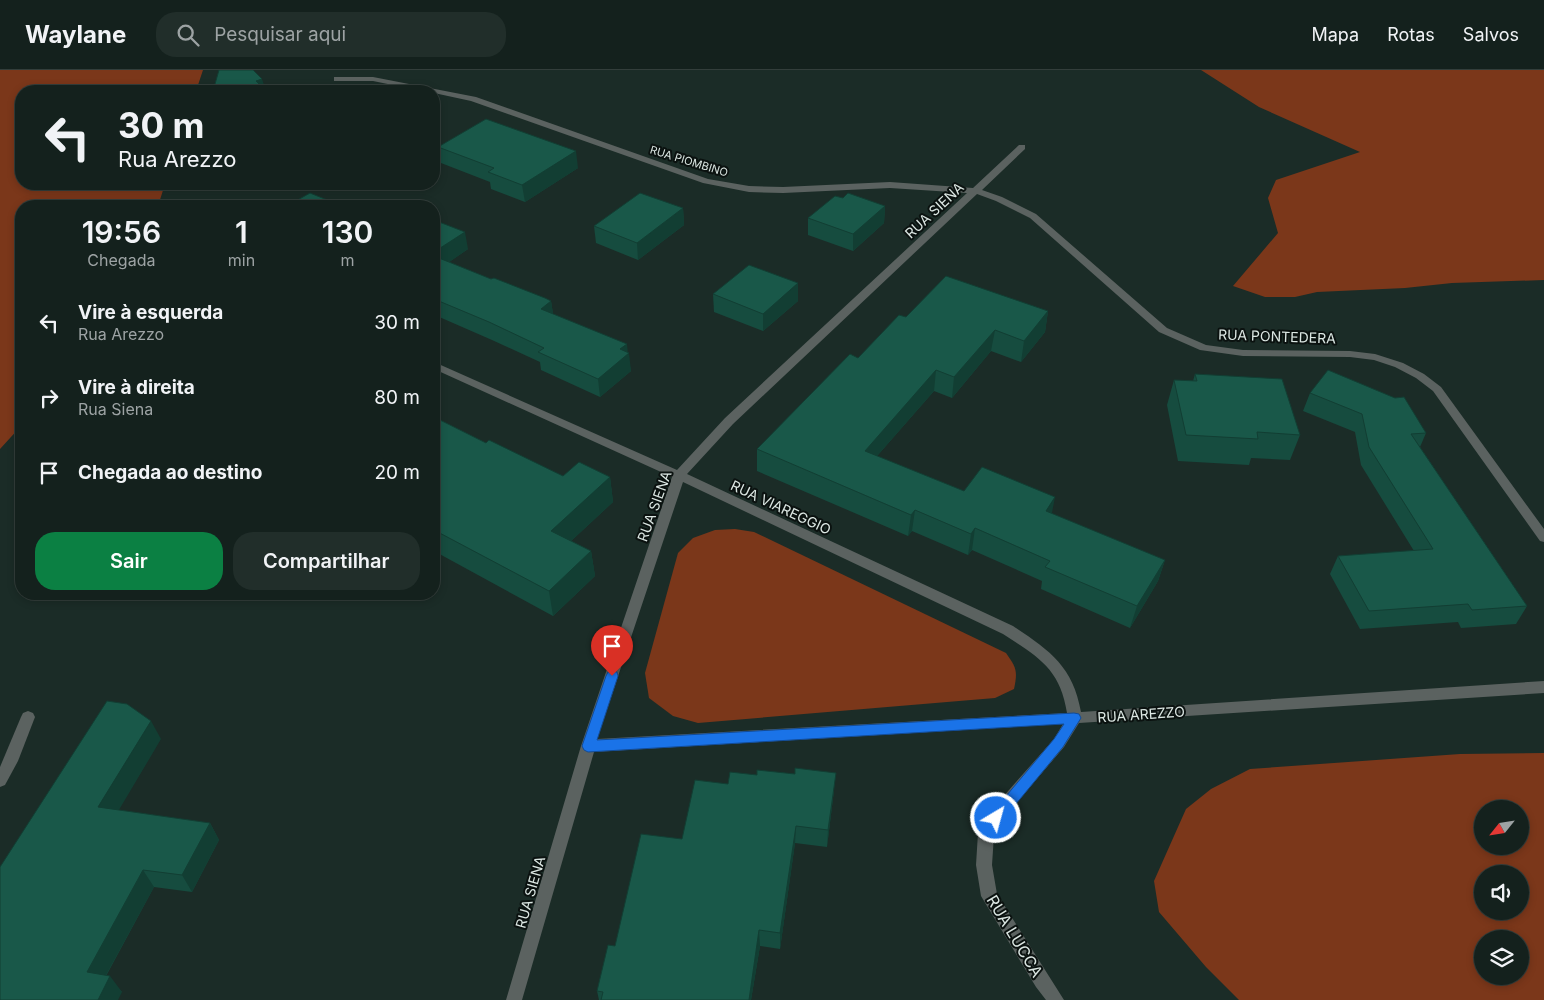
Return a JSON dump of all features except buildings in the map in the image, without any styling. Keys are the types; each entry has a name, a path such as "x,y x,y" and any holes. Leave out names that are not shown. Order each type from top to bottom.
{"street":[{"name":"RUA PIOMBINO","path":"337,78 372,79 402,85"},
{"name":"RUA PIOMBINO","path":"440,92 473,99 706,181 749,189 783,190 890,185 977,191"},
{"name":"RUA SIENA","path":"514,1000 588,746 679,475 729,421 1022,147"},
{"name":"RUA PONTEDERA","path":"977,191 999,199 1033,216 1164,330 1204,348 1243,353 1350,354 1383,360 1420,376 1437,389 1544,538"},
{"name":"RUA VIAREGGIO","path":"440,368 679,475 1008,630 1041,652 1059,671 1068,686 1074,718"},
{"name":"RUA AREZZO","path":"588,746 1074,718 1544,687"},
{"path":"0,780 11,761 28,717"},
{"name":"RUA LUCCA","path":"1056,1000 1042,982 988,896 984,865 986,833 1007,803 1059,743 1074,718"}],"shaded area":[{"path":"0,70 203,70 198,85 15,85 15,190 163,190 160,200 15,200 15,433 0,449"},
{"path":"1201,70 1544,70 1544,280 1452,283 1405,288 1317,292 1295,297 1265,297 1233,286 1278,233 1268,198 1276,180 1360,152 1259,107"},
{"path":"735,529 754,532 1006,653 1015,670 1014,689 995,698 698,723 673,716 649,698 645,673 678,553 693,538 715,530"},
{"path":"1544,753 1544,1000 1239,1000 1206,967 1159,912 1154,881 1186,809 1211,789 1250,769 1460,754"}],"route":[{"path":"612,676 588,746 1074,718 1059,743 996,818"}]}
